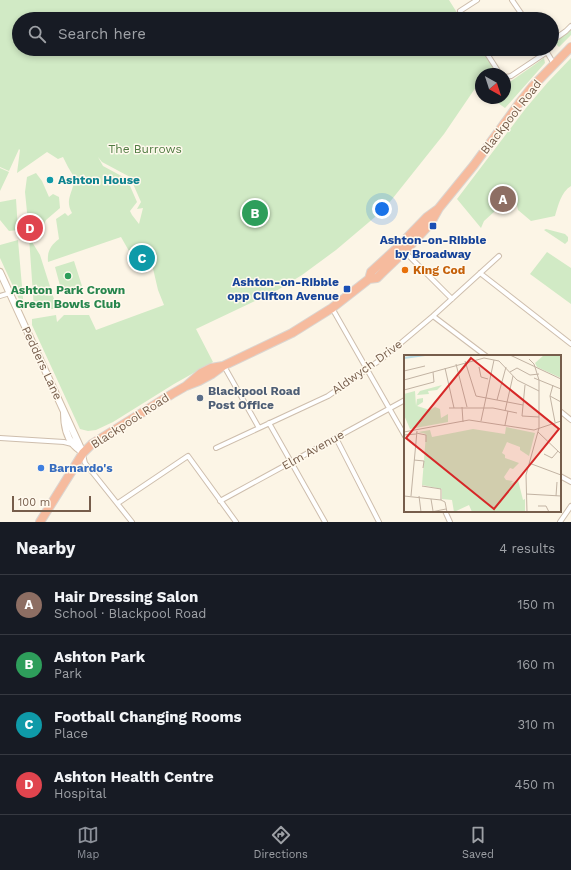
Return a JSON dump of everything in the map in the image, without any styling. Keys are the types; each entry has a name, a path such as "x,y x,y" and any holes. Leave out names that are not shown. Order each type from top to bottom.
{"highway":[{"name":"Blackpool Road","path":"40,522 83,453 96,440 186,386 201,373 211,368 224,366 292,333 332,308 369,279 377,278 402,249 430,224 439,208 474,165 520,102 571,46"}],"street":[{"path":"460,11 476,0"},
{"path":"512,0 520,12"},
{"path":"559,36 571,26"},
{"path":"488,56 496,68"},
{"path":"511,76 538,56"},
{"path":"549,56 554,64"},
{"path":"402,249 452,299"},
{"name":"Aldwych Drive","path":"216,448 328,396 383,358 433,316 499,256"},
{"name":"Pedders Lane","path":"0,272 83,453"},
{"path":"480,273 571,344"},
{"path":"0,296 10,293"},
{"path":"332,308 404,434"},
{"path":"433,316 485,355"},
{"path":"224,366 259,428"},
{"name":"Elm Avenue","path":"220,501 404,401"},
{"name":"Pedders Lane","path":"64,411 64,422 70,440 83,453"},
{"path":"561,413 571,420"},
{"path":"269,423 325,522"},
{"path":"0,438 64,442 73,444"},
{"path":"336,438 379,522"},
{"path":"83,453 84,463 132,522"},
{"path":"118,503 188,456 236,522"},
{"path":"561,477 571,482"},
{"path":"560,522 571,506"},
{"path":"445,512 450,522"}],"green space":[{"name":"The Burrows","path":"0,0 449,0 457,12 12,12 12,56 486,56 495,68 475,68 475,88 444,134 389,203 375,217 336,250 302,275 276,291 196,329 213,362 174,384 113,422 96,430 88,431 80,429 32,325 32,319 56,315 57,322 64,315 89,315 96,330 164,305 158,290 146,244 129,251 121,237 48,262 50,249 59,239 56,219 65,213 68,216 72,213 69,203 73,186 70,179 74,177 63,157 58,159 47,152 17,173 19,149 9,171 0,167","holes":["98,157 102,162 130,177 141,202 137,209 143,208 139,224 130,211 137,202 127,179 103,166"]},
{"path":"571,28 571,35 559,47 559,38"},
{"path":"544,58 545,63 511,101 511,81"},
{"path":"571,58 571,186 562,195 555,216 531,221 518,210 514,190 509,186 497,188 495,211 484,221 481,228 457,199 526,108"},
{"path":"499,104 509,104 505,108"},
{"path":"0,168 9,172 0,191"},
{"path":"36,173 42,181 49,197 53,194 59,197 60,208 46,220 41,230 29,232 25,192 27,177"},
{"path":"16,199 18,230 9,231 0,220 0,202"},
{"path":"546,229 565,234 568,237 568,241 565,244 544,230"},
{"path":"29,237 40,255 54,299 54,309 34,309"},
{"path":"18,240 24,310 0,258 0,245"},
{"path":"547,252 571,268 571,304 530,274"},
{"name":"Ashton Park Crown Green Bowls Club","path":"74,261 82,286 62,293 55,267"}],"place":[{"name":"Ashton House","path":"50,180"},
{"name":"Hair Dressing Salon","path":"503,199"},
{"name":"Ashton Park","path":"255,213"},
{"name":"Ashton-on-Ribble by Broadway","path":"433,226"},
{"name":"Ashton Health Centre","path":"30,228"},
{"name":"Football Changing Rooms","path":"142,258"},
{"name":"King Cod","path":"405,270"},
{"name":"Ashton Park Crown Green Bowls Club","path":"68,276"},
{"name":"Ashton-on-Ribble opp Clifton Avenue","path":"347,289"},
{"name":"Blackpool Road Post Office","path":"200,398"},
{"name":"Barnardo's","path":"41,468"}]}
